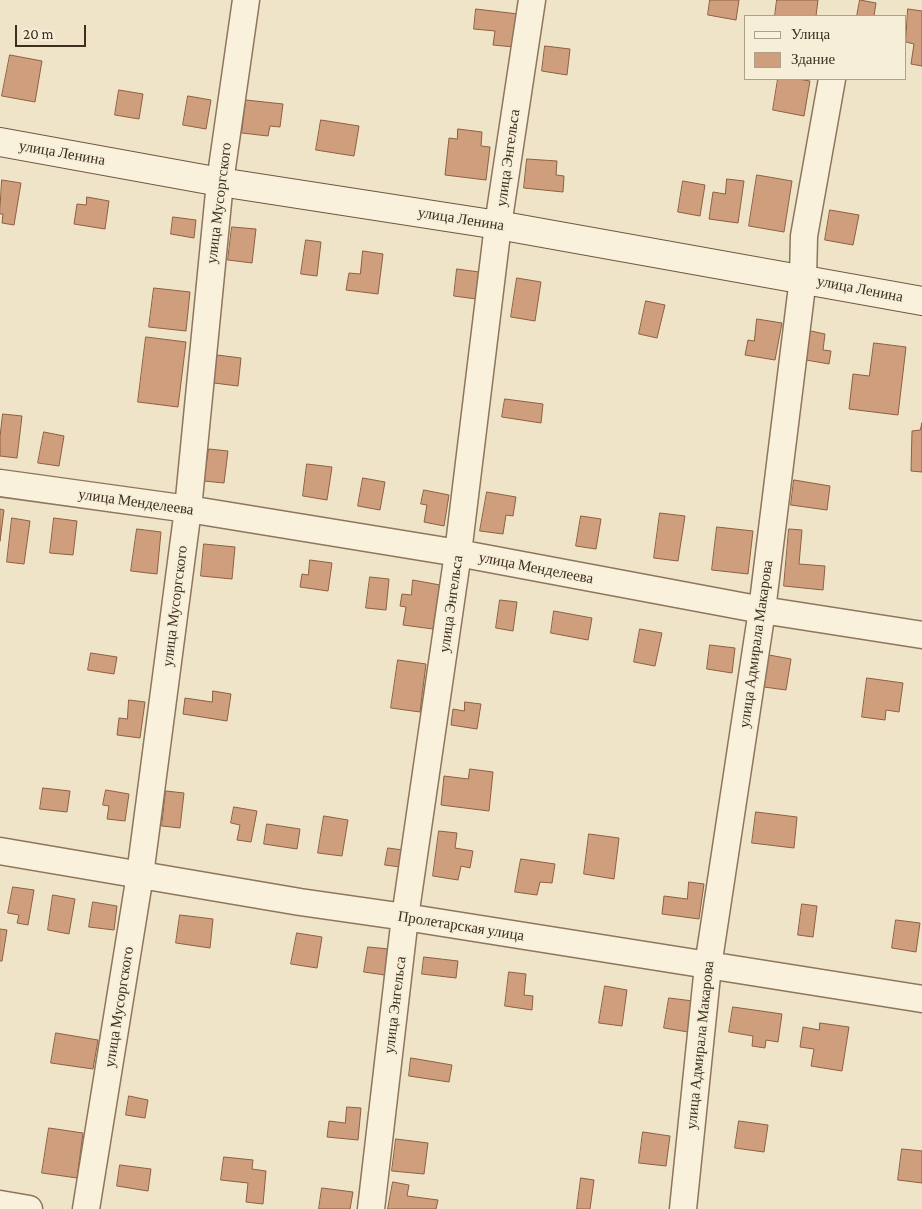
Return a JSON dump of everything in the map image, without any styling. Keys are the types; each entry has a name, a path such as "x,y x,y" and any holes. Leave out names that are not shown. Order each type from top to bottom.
{"street":[{"name":"улица Мусоргского","path":"86,1209 140,875 188,509 220,182 246,0"},
{"name":"улица Энгельса","path":"372,1209 405,917 458,553 498,225 532,0"},
{"name":"улица Адмирала Макарова","path":"683,1209 708,966 762,610 803,278 804,236 832,80"},
{"name":"улица Ленина","path":"0,142 220,182 498,225 922,300"},
{"name":"улица Менделеева","path":"0,483 188,509 458,553 762,610 922,635"},
{"name":"Пролетарская улица","path":"0,851 300,902 922,999"},
{"path":"0,1204 28,1209"}],"building":[{"path":"710,0 739,0 736,20 708,15"},
{"path":"777,0 818,0 816,15 775,15"},
{"path":"860,0 876,3 874,15 857,15"},
{"path":"476,9 518,14 514,47 493,45 495,31 474,29"},
{"path":"908,9 922,11 922,66 911,64 914,44 907,42"},
{"path":"545,46 570,49 567,75 542,71"},
{"path":"10,55 42,61 35,102 2,96"},
{"path":"778,80 810,81 804,116 773,110"},
{"path":"119,90 143,94 139,119 115,115"},
{"path":"188,96 211,100 206,129 183,125"},
{"path":"246,100 283,104 280,127 270,126 268,136 242,133"},
{"path":"321,120 359,126 354,156 316,150"},
{"path":"458,129 482,132 481,146 490,147 486,180 445,175 449,138 457,139"},
{"path":"527,159 557,161 556,175 564,176 563,192 524,188"},
{"path":"757,175 792,181 784,232 749,226"},
{"path":"727,179 744,181 738,223 709,219 713,192 725,194"},
{"path":"2,180 21,183 14,225 2,223 3,214 0,214"},
{"path":"683,181 705,185 700,216 678,212"},
{"path":"87,197 109,201 105,229 74,224 77,204 86,205"},
{"path":"830,210 859,215 853,245 825,240"},
{"path":"173,217 196,220 194,238 171,234"},
{"path":"232,227 256,229 252,263 228,260"},
{"path":"306,240 321,242 317,276 301,274"},
{"path":"363,251 383,254 378,294 346,290 349,273 360,274"},
{"path":"457,269 479,272 476,299 454,296"},
{"path":"517,278 541,282 535,321 511,317"},
{"path":"154,288 190,292 186,331 149,327"},
{"path":"646,301 665,305 657,338 639,334"},
{"path":"757,319 782,323 775,360 745,355 748,340 754,341"},
{"path":"811,331 825,334 823,350 831,351 829,364 806,360"},
{"path":"146,337 186,342 178,407 138,402"},
{"path":"874,343 906,347 898,415 849,409 853,374 869,376"},
{"path":"217,355 241,358 238,386 214,383"},
{"path":"505,399 543,404 541,423 502,417"},
{"path":"3,414 22,416 17,458 0,456"},
{"path":"922,423 922,472 911,471 912,431 920,430"},
{"path":"44,432 64,436 59,466 38,463"},
{"path":"209,449 228,451 224,483 204,481"},
{"path":"307,464 332,467 327,500 303,496"},
{"path":"363,478 385,482 380,510 358,506"},
{"path":"794,480 830,486 827,510 791,505"},
{"path":"424,490 449,495 444,526 424,522 427,505 421,504"},
{"path":"487,492 516,497 513,516 506,515 503,534 480,531"},
{"path":"0,509 4,510 0,541"},
{"path":"660,513 685,516 678,561 654,558"},
{"path":"581,516 601,519 596,549 576,546"},
{"path":"12,518 30,521 24,564 7,562"},
{"path":"54,518 77,521 73,555 50,553"},
{"path":"717,527 753,531 748,574 712,570"},
{"path":"137,529 161,532 157,574 131,571"},
{"path":"789,529 802,530 799,564 825,566 823,590 784,586"},
{"path":"204,544 235,547 232,579 201,576"},
{"path":"310,560 332,563 328,591 300,587 302,574 308,575"},
{"path":"370,577 389,579 386,610 366,608"},
{"path":"413,580 440,585 433,629 403,625 406,607 400,606 402,594 411,595"},
{"path":"500,600 517,602 513,631 496,628"},
{"path":"554,611 592,618 588,640 551,633"},
{"path":"640,629 662,633 655,666 634,662"},
{"path":"710,645 735,648 732,673 707,669"},
{"path":"91,653 117,657 114,674 88,670"},
{"path":"769,655 791,659 786,690 764,687"},
{"path":"398,660 426,664 420,712 391,708"},
{"path":"867,678 903,683 899,712 886,710 885,720 862,717"},
{"path":"213,691 231,694 227,721 183,714 185,698 212,702"},
{"path":"129,700 145,702 140,738 117,735 119,718 127,719"},
{"path":"465,702 481,704 477,729 451,725 453,709 464,711"},
{"path":"470,769 493,772 489,811 441,805 444,776 468,779"},
{"path":"43,788 70,791 67,812 40,809"},
{"path":"106,790 129,794 125,821 107,819 109,806 103,805"},
{"path":"166,791 184,793 180,828 162,826"},
{"path":"234,807 257,811 251,842 237,840 240,825 231,823"},
{"path":"756,812 797,817 794,848 752,843"},
{"path":"324,816 348,820 342,856 318,853"},
{"path":"267,824 300,829 297,849 264,844"},
{"path":"439,831 457,833 455,848 473,851 470,868 461,866 458,880 433,876"},
{"path":"589,834 619,838 614,879 584,874"},
{"path":"388,848 403,850 400,867 385,865"},
{"path":"521,859 555,864 552,883 540,882 537,895 515,892"},
{"path":"689,882 704,884 699,919 662,914 664,896 687,899"},
{"path":"13,887 34,890 28,925 17,923 19,915 8,913"},
{"path":"53,895 75,899 69,934 48,930"},
{"path":"93,902 117,906 114,930 89,927"},
{"path":"802,904 817,906 813,937 798,935"},
{"path":"180,915 213,919 210,948 176,943"},
{"path":"896,920 920,923 916,952 892,948"},
{"path":"0,929 7,930 2,961 0,961"},
{"path":"297,933 322,937 317,968 291,964"},
{"path":"368,947 389,949 385,975 364,972"},
{"path":"424,957 458,961 456,978 422,974"},
{"path":"509,972 526,974 524,995 533,996 532,1010 505,1006"},
{"path":"605,986 627,990 622,1026 599,1023"},
{"path":"669,998 693,1001 688,1032 664,1028"},
{"path":"733,1007 782,1014 778,1042 766,1040 765,1048 752,1046 753,1036 729,1032"},
{"path":"820,1023 849,1027 842,1071 811,1066 814,1049 800,1047 803,1027 819,1030"},
{"path":"56,1033 98,1040 93,1069 51,1063"},
{"path":"411,1058 452,1065 449,1082 409,1076"},
{"path":"129,1096 148,1100 145,1118 126,1115"},
{"path":"347,1107 361,1108 358,1140 327,1137 329,1121 345,1123"},
{"path":"739,1121 768,1125 764,1152 735,1148"},
{"path":"49,1128 83,1133 77,1178 42,1173"},
{"path":"643,1132 670,1136 666,1166 639,1163"},
{"path":"396,1139 428,1143 424,1174 392,1171"},
{"path":"902,1149 922,1151 922,1183 898,1180"},
{"path":"224,1157 253,1160 252,1169 266,1171 263,1204 246,1202 248,1183 221,1180"},
{"path":"120,1165 151,1169 148,1191 117,1186"},
{"path":"581,1178 594,1180 590,1209 577,1209"},
{"path":"393,1182 409,1185 407,1196 438,1200 436,1209 388,1209"},
{"path":"322,1188 353,1192 350,1209 319,1209"}]}
